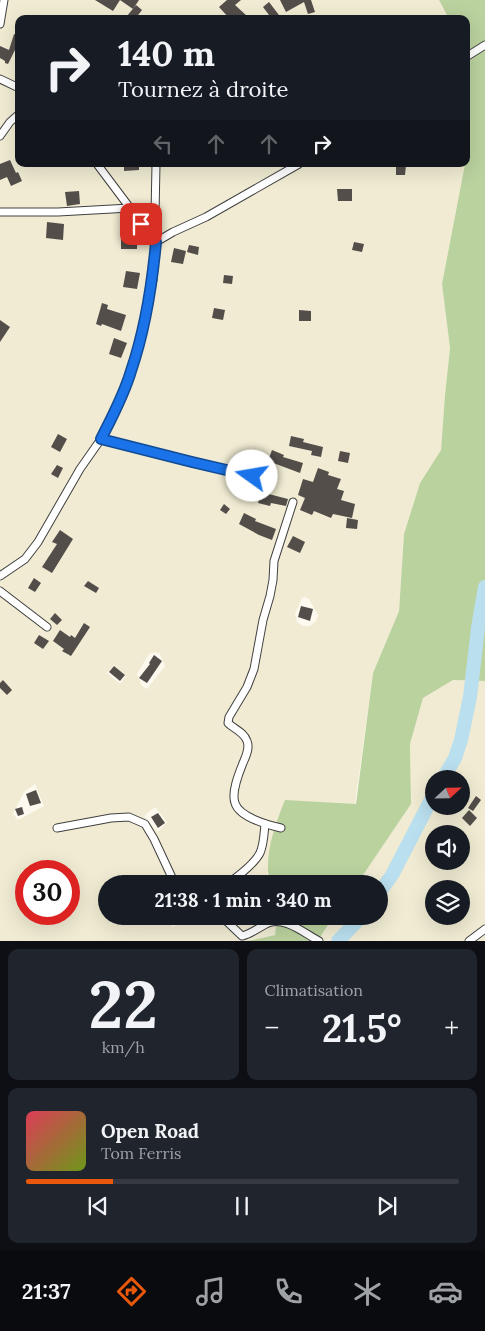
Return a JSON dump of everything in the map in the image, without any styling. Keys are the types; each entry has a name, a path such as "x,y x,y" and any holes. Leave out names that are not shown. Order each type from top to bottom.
{"street":[{"path":"0,24 4,0"},
{"path":"470,54 485,45"},
{"path":"0,79 15,86"},
{"path":"0,136 15,118"},
{"path":"98,167 156,242"},
{"path":"0,576 26,559 34,547 80,469 101,439 131,372 152,280 156,242 154,215 156,167"},
{"path":"156,242 206,217 294,167"},
{"path":"0,212 58,212 130,208"},
{"path":"101,439 252,476"},
{"path":"281,828 265,824 243,813 235,806 233,796 238,774 248,750 248,742 244,734 228,723 229,717 247,687 254,670 263,620 274,580 274,561 293,502"},
{"path":"0,591 47,627"},
{"path":"57,828 111,818 129,817 146,824 171,875"},
{"path":"238,875 260,853 265,824"},
{"path":"230,925 242,936 263,925"},
{"path":"291,925 319,941"},
{"path":"468,941 485,929"}],"shaded area":[{"path":"0,0 439,0 447,15 15,15 15,167 464,167 442,284 450,348 441,450 420,483 404,534 399,611 373,673 355,804 267,873 268,875 98,875 98,925 170,925 173,927 177,925 276,925 275,935 248,941 0,941","holes":["302,598 309,599 318,615 316,621 310,626 303,626 297,622 295,614","155,652 160,654 165,666 147,689 142,686 137,674 149,654","114,665 126,676 120,684 107,673","35,784 44,806 18,820 13,814 24,792","155,807 167,822 158,832 144,816"]},
{"path":"453,680 485,680 485,941 318,941 328,925 388,925 388,875 363,875 411,804 410,744 423,698"}],"green space":[{"path":"439,0 485,0 485,681 453,680 423,698 410,744 411,804 363,875 268,875 271,841 285,800 356,804 373,673 399,611 404,534 420,483 441,450 450,348 442,284 464,167 470,167 470,15 447,15"},
{"path":"276,925 328,925 318,941 248,941 275,935"}],"building":[{"path":"95,0 120,0 113,11"},
{"path":"120,0 139,0 133,9"},
{"path":"227,0 241,0 235,5 246,15 226,15 219,7"},
{"path":"280,0 311,0 315,12 308,14 304,2 286,12"},
{"path":"269,2 279,15 269,15 263,7"},
{"path":"136,5 142,10 138,15 128,15"},
{"path":"14,34 15,50 8,64 0,58 0,46 9,50"},
{"path":"10,160 22,181 11,186 7,177 0,180 0,164"},
{"path":"124,167 139,167 139,170 124,171"},
{"path":"396,167 406,167 405,175 396,175"},
{"path":"337,189 352,189 352,201 338,201"},
{"path":"79,191 80,204 67,206 65,192"},
{"path":"47,222 64,224 63,240 46,238"},
{"path":"121,234 137,234 137,249 121,249"},
{"path":"354,242 364,244 362,252 352,250"},
{"path":"189,245 199,247 198,255 187,252"},
{"path":"174,248 186,251 183,264 171,262"},
{"path":"126,271 140,273 137,289 123,287"},
{"path":"224,275 233,276 232,284 223,283"},
{"path":"102,303 108,305 107,309 126,315 121,331 102,324 101,326 96,324"},
{"path":"214,308 225,310 223,320 212,318"},
{"path":"299,310 311,311 311,321 299,321"},
{"path":"0,320 10,327 0,342"},
{"path":"114,338 127,343 121,358 109,354"},
{"path":"58,434 67,439 60,452 51,447"},
{"path":"291,436 304,439 303,442 323,447 321,457 311,455 312,451 289,446"},
{"path":"272,450 284,455 283,457 303,463 300,473 268,461"},
{"path":"340,451 350,453 348,463 338,461"},
{"path":"57,465 63,468 58,478 51,474"},
{"path":"318,468 329,472 328,475 341,479 337,489 344,491 341,500 355,504 352,518 333,514 331,518 314,511 312,515 300,510 305,498 298,495 303,479 313,482"},
{"path":"261,492 288,499 286,506 271,503 270,506 258,503"},
{"path":"224,504 230,509 226,514 220,510"},
{"path":"244,513 256,519 255,521 276,529 272,540 239,524"},
{"path":"347,518 358,520 357,529 346,528"},
{"path":"60,530 73,539 52,573 42,567 57,544 52,542"},
{"path":"293,536 305,542 300,553 287,547"},
{"path":"34,578 41,583 35,592 28,588"},
{"path":"88,581 99,588 96,593 84,586"},
{"path":"301,606 313,609 310,621 298,617"},
{"path":"55,613 62,620 57,625 50,619"},
{"path":"84,623 90,627 71,656 62,651 64,649 53,641 60,630 75,638"},
{"path":"39,635 49,641 43,649 34,643"},
{"path":"154,655 162,661 147,683 139,678 150,664"},
{"path":"114,666 125,675 120,681 109,672"},
{"path":"3,680 12,690 7,695 0,688 0,683"},
{"path":"36,790 41,803 30,806 26,794"},
{"path":"476,796 481,800 473,811 470,809 470,805"},
{"path":"22,807 24,814 18,816 15,809"},
{"path":"470,811 477,818 470,826 462,818 465,815 470,815"},
{"path":"158,813 165,823 158,828 151,817"}],"waterway":[{"path":"448,770 455,758 461,740 470,697 485,587"},
{"path":"388,881 425,811"},
{"path":"338,941 353,925"}],"route":[{"path":"141,224 156,242 152,280 131,372 101,439 252,476"}]}
